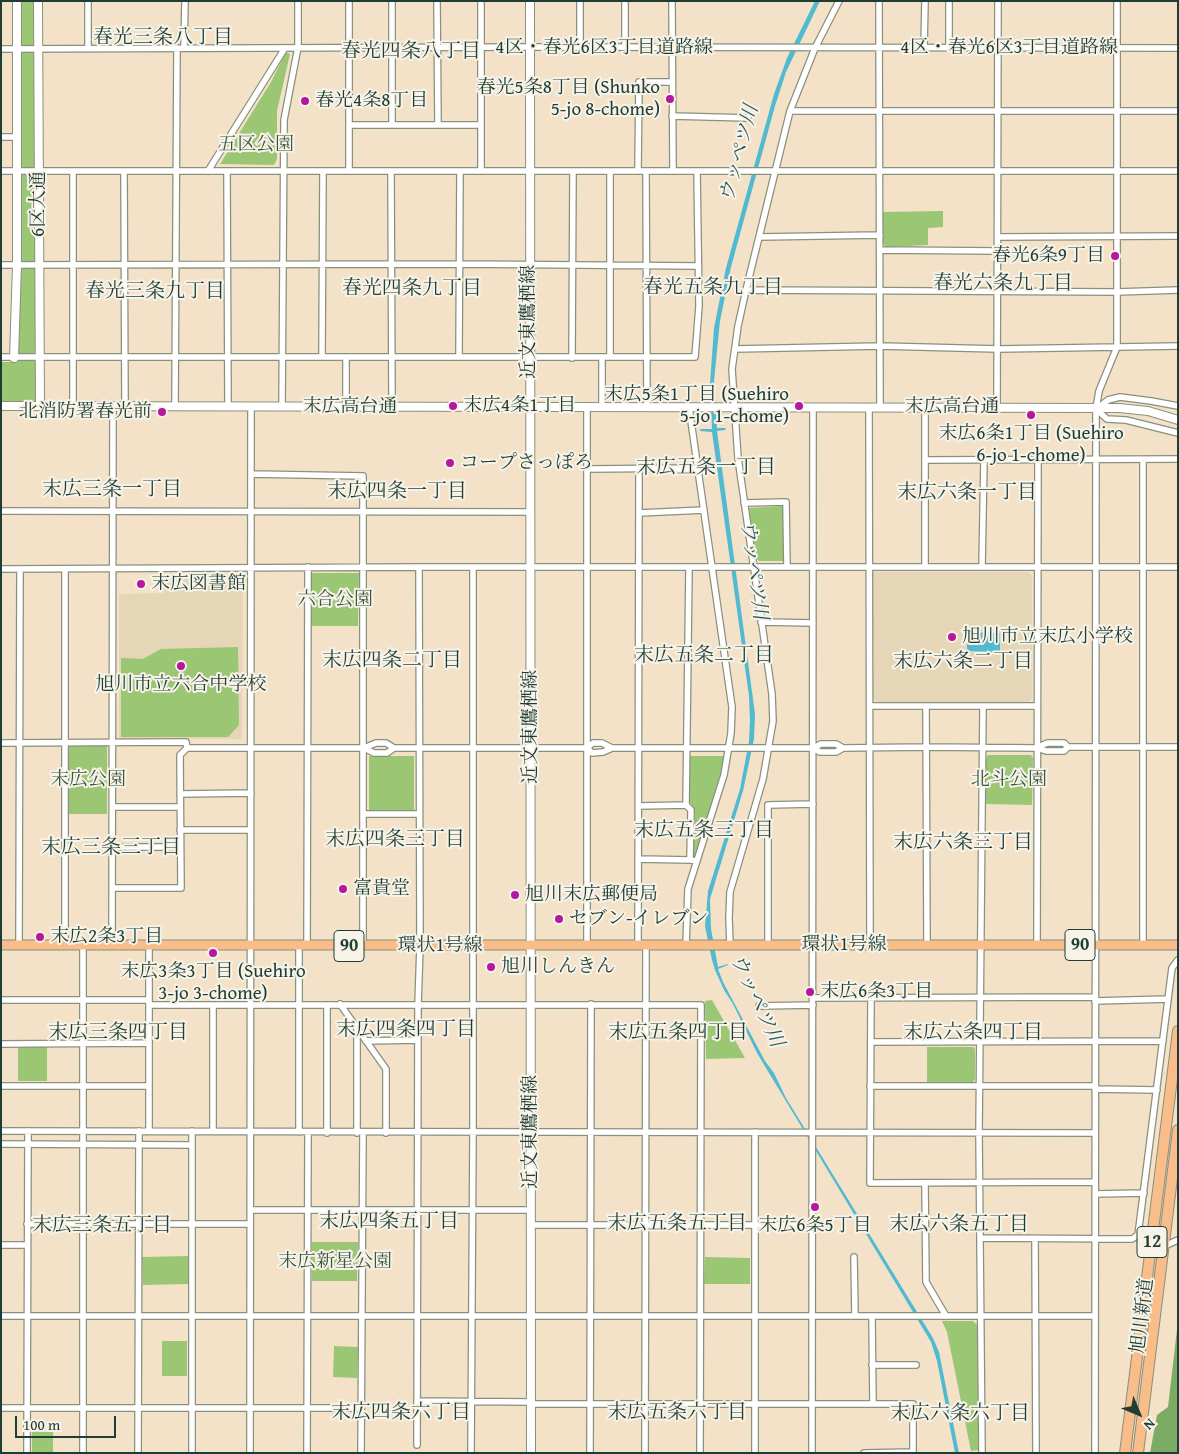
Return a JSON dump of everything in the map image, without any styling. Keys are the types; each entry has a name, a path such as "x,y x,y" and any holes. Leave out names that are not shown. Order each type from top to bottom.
{"highway":[{"name":"旭川新道","path":"1138,1453 1178,1031"},
{"name":"旭川新道","path":"1125,1453 1157,1247 1178,1130"}],"main road":[{"name":"環状1号線","path":"1,945 472,946 813,944 927,946 1096,944 1178,946"}],"street":[{"name":"6区大通","path":"14,358 17,265 17,1"},
{"name":"6区大通","path":"38,1 40,406"},
{"path":"88,1 88,48"},
{"path":"184,48 185,1"},
{"path":"282,407 282,171 284,120 298,47 298,1"},
{"path":"349,1 349,171"},
{"path":"392,1 392,125"},
{"path":"437,1 438,125"},
{"path":"481,1 481,171"},
{"name":"近文東鷹栖線","path":"530,1 531,1453"},
{"path":"580,1 580,48"},
{"path":"625,1 625,47"},
{"path":"672,1 673,171"},
{"path":"727,945 730,892 757,805 766,748 773,721 772,694 738,458 732,368 746,290 772,172 790,111 812,48 839,1"},
{"path":"879,1 880,407"},
{"path":"924,48 925,1"},
{"path":"949,1 949,48"},
{"path":"997,407 998,1"},
{"path":"1095,1453 1096,410 1098,391 1117,346 1117,1"},
{"name":"4区・春光6区3丁目道路線","path":"1,49 298,47 1178,48"},
{"path":"175,406 177,265 176,48"},
{"path":"208,171 285,48"},
{"path":"638,170 639,82 672,82"},
{"path":"790,111 1178,111"},
{"path":"672,116 748,118"},
{"path":"349,125 481,125"},
{"path":"1,137 16,137"},
{"path":"1,171 638,170 697,172 1178,172"},
{"path":"73,171 73,406"},
{"path":"124,171 125,407"},
{"path":"227,171 228,407"},
{"path":"322,357 323,171"},
{"path":"391,171 392,407"},
{"path":"459,357 460,171"},
{"path":"572,358 574,266 573,171"},
{"path":"610,171 610,357"},
{"path":"646,171 646,407"},
{"path":"1,357 695,358 699,306 697,172"},
{"path":"759,237 880,235"},
{"path":"998,237 1178,236"},
{"path":"880,250 998,251"},
{"path":"1,265 460,264 698,266"},
{"path":"746,290 1118,292 1178,290"},
{"path":"735,348 880,346 998,349 1178,346"},
{"path":"346,357 346,407"},
{"path":"602,357 602,408"},
{"path":"1096,410 1108,400 1120,397 1178,406"},
{"name":"末広高台通","path":"1,406 997,407 1096,410 1119,408 1148,411 1178,420"},
{"path":"112,945 113,407"},
{"path":"250,1453 251,407"},
{"path":"686,944 688,889 731,749 732,707 716,567 704,510 689,407"},
{"path":"812,1453 813,407"},
{"path":"869,407 870,946"},
{"path":"587,408 587,944"},
{"path":"925,408 926,567"},
{"path":"1096,410 1107,419 1126,420 1178,433"},
{"path":"926,460 1178,459"},
{"path":"982,567 984,460"},
{"path":"1037,945 1038,460"},
{"path":"1143,460 1143,945"},
{"path":"639,468 638,859 646,1005 645,1453"},
{"path":"588,469 698,468"},
{"path":"251,474 363,476 363,946"},
{"path":"744,503 786,502 787,567"},
{"path":"639,513 704,510"},
{"path":"1,511 531,512"},
{"path":"299,1132 298,1004 303,946 308,749 308,567"},
{"path":"417,1445 418,1005 420,946 418,814 419,567"},
{"path":"471,1453 474,1133 472,1004 473,567"},
{"path":"1,569 1178,567"},
{"path":"686,805 688,749 688,568"},
{"path":"20,569 20,945"},
{"path":"65,570 65,945"},
{"path":"761,622 813,623"},
{"path":"870,706 1037,706"},
{"path":"926,706 927,946"},
{"path":"982,1453 979,1133 983,706"},
{"path":"1,743 186,742 187,748"},
{"path":"113,888 181,888 180,755 187,748 364,748 376,743 386,743 394,748 587,748 592,753 603,752 612,748 813,748 820,752 836,752 843,748 1037,748 1047,743 1064,743 1068,747 1178,748"},
{"path":"364,748 374,752 387,753 394,748"},
{"path":"180,794 251,793"},
{"path":"757,805 813,804"},
{"path":"639,806 686,805 691,810 690,860"},
{"path":"768,805 768,945"},
{"path":"113,807 180,807"},
{"path":"364,814 418,814"},
{"path":"180,830 250,830"},
{"path":"113,847 180,847"},
{"path":"638,859 697,861"},
{"path":"149,945 149,1131"},
{"path":"83,946 83,1453"},
{"path":"980,1238 1132,1238 1138,1235 1172,968 1178,960"},
{"path":"871,997 870,1183 1095,1182"},
{"path":"813,998 1168,1000"},
{"path":"1,1000 83,1000 213,1005 701,1005 700,1453"},
{"path":"327,1004 327,1132"},
{"path":"340,1004 386,1070 386,1133"},
{"path":"590,1453 591,1004"},
{"path":"213,1005 213,1131"},
{"path":"759,1006 813,1005"},
{"path":"357,1028 363,1210 361,1453"},
{"path":"366,1040 418,1040"},
{"path":"871,1042 1163,1040"},
{"path":"1,1044 149,1043"},
{"path":"1162,1052 1175,1052"},
{"path":"1,1086 149,1086"},
{"path":"870,1086 1095,1087 1157,1090"},
{"path":"1,1131 1095,1133"},
{"path":"27,1453 28,1131"},
{"path":"138,1453 139,1131"},
{"path":"192,1131 192,1453"},
{"path":"307,1453 308,1132"},
{"path":"755,1132 755,1453"},
{"path":"1,1144 192,1145"},
{"path":"924,1184 926,1282 946,1316"},
{"path":"1095,1194 1144,1193"},
{"path":"250,1210 531,1210"},
{"path":"27,1224 250,1224"},
{"path":"530,1225 813,1225"},
{"path":"1035,1239 1036,1453"},
{"path":"1157,1247 1178,1240"},
{"path":"1,1245 27,1245"},
{"path":"854,1257 855,1316"},
{"path":"1,1316 1095,1316"},
{"path":"872,1316 873,1404"},
{"path":"872,1365 916,1365"},
{"path":"417,1402 700,1405 913,1404 913,1452 864,1453"},
{"path":"1,1408 361,1408"}],"shaded area":[{"name":"旭川市立末広小学校","path":"874,572 1029,572 1032,576 1032,698 1027,703 877,702 873,698 872,574"},
{"name":"旭川市立六合中学校","path":"159,575 240,575 243,578 242,739 119,738 119,594 164,593 162,582 159,582"}],"green space":[{"path":"17,1 38,1 40,406 1,406 1,362 13,362 14,358"},
{"name":"五区公園","path":"286,52 290,54 277,111 277,159 274,165 220,164 271,82"},
{"path":"943,211 943,227 928,228 928,245 886,247 883,243 883,212"},
{"path":"782,506 784,508 783,561 759,561 755,558 749,508"},
{"name":"六合公園","path":"312,573 359,573 358,626 311,626"},
{"path":"238,647 239,725 228,737 121,737 121,658 143,659 161,649"},
{"name":"末広公園","path":"68,746 107,746 107,814 69,814"},
{"name":"北斗公園","path":"988,755 1031,755 1033,758 1032,805 985,804 986,758"},
{"path":"369,756 414,756 414,812 369,812"},
{"path":"690,756 724,756 720,776 696,856 693,855 695,811 688,799"},
{"path":"712,1000 745,1058 706,1059 705,1001"},
{"path":"18,1047 47,1047 47,1081 18,1081"},
{"path":"927,1047 973,1047 975,1049 975,1079 973,1082 927,1082"},
{"name":"末広新星公園","path":"312,1242 358,1242 357,1281 312,1281"},
{"path":"188,1256 188,1284 143,1285 142,1257"},
{"path":"705,1257 750,1258 750,1284 704,1284"},
{"path":"942,1321 973,1321 977,1325 979,1450 971,1451 947,1332"},
{"path":"1178,1321 1178,1453 1150,1453 1157,1415 1168,1407"},
{"path":"162,1341 187,1341 187,1376 162,1376"},
{"path":"334,1346 358,1347 357,1378 333,1377"},
{"path":"32,1432 53,1432 53,1452 32,1452"}],"water":[{"path":"815,1 820,1 786,72 775,106 731,267 720,321 714,381 717,428 726,428 725,430 717,431 755,714 754,739 743,791 710,899 711,929 718,967 728,964 718,969 723,982 765,1061 933,1338 939,1352 959,1453 955,1453 937,1361 931,1342 757,1053 715,970 705,926 708,891 740,789 749,741 750,721 749,696 712,432 700,431 700,429 712,429 710,383 714,328 726,268 774,94 787,58"},
{"path":"967,632 1000,633 1000,652 967,651"}],"place":[{"name":"春光5条8丁目 (Shunko 5-jo 8-chome)","path":"670,99"},
{"name":"春光4条8丁目","path":"305,101"},
{"name":"春光6条9丁目","path":"1115,256"},
{"name":"末広4条1丁目","path":"453,406"},
{"name":"末広5条1丁目 (Suehiro 5-jo 1-chome)","path":"799,406"},
{"name":"北消防署春光前","path":"162,412"},
{"name":"末広6条1丁目 (Suehiro 6-jo 1-chome)","path":"1031,415"},
{"name":"コープさっぽろ","path":"450,463"},
{"name":"末広図書館","path":"141,584"},
{"name":"旭川市立末広小学校","path":"952,637"},
{"name":"旭川市立六合中学校","path":"181,666"},
{"name":"富貴堂","path":"343,889"},
{"name":"旭川末広郵便局","path":"515,895"},
{"name":"セブン-イレブン","path":"559,919"},
{"name":"末広2条3丁目","path":"40,937"},
{"name":"末広3条3丁目 (Suehiro 3-jo 3-chome)","path":"213,953"},
{"name":"旭川しんきん","path":"491,967"},
{"name":"末広6条3丁目","path":"810,992"},
{"name":"末広6条5丁目","path":"815,1207"}],"district":[{"name":"春光三条八丁目","path":"163,38"},
{"name":"春光四条八丁目","path":"411,52"},
{"name":"春光六条九丁目","path":"1003,284"},
{"name":"春光五条九丁目","path":"713,288"},
{"name":"春光四条九丁目","path":"412,289"},
{"name":"春光三条九丁目","path":"155,292"},
{"name":"末広五条一丁目","path":"706,468"},
{"name":"末広三条一丁目","path":"112,490"},
{"name":"末広四条一丁目","path":"397,492"},
{"name":"末広六条一丁目","path":"967,493"},
{"name":"末広五条二丁目","path":"704,656"},
{"name":"末広四条二丁目","path":"392,661"},
{"name":"末広六条二丁目","path":"963,662"},
{"name":"末広五条三丁目","path":"704,831"},
{"name":"末広四条三丁目","path":"395,840"},
{"name":"末広六条三丁目","path":"963,843"},
{"name":"末広三条三丁目","path":"111,848"},
{"name":"末広四条四丁目","path":"406,1030"},
{"name":"末広三条四丁目","path":"118,1033"},
{"name":"末広五条四丁目","path":"678,1033"},
{"name":"末広六条四丁目","path":"973,1033"},
{"name":"末広四条五丁目","path":"389,1222"},
{"name":"末広五条五丁目","path":"677,1224"},
{"name":"末広六条五丁目","path":"959,1225"},
{"name":"末広三条五丁目","path":"102,1226"},
{"name":"末広四条六丁目","path":"401,1413"},
{"name":"末広五条六丁目","path":"677,1413"},
{"name":"末広六条六丁目","path":"960,1414"}],"water label":[{"name":"ウッペツ川","path":"740,154"},
{"name":"ウッペツ川","path":"753,570"},
{"name":"ウッペツ川","path":"756,1001"}]}
